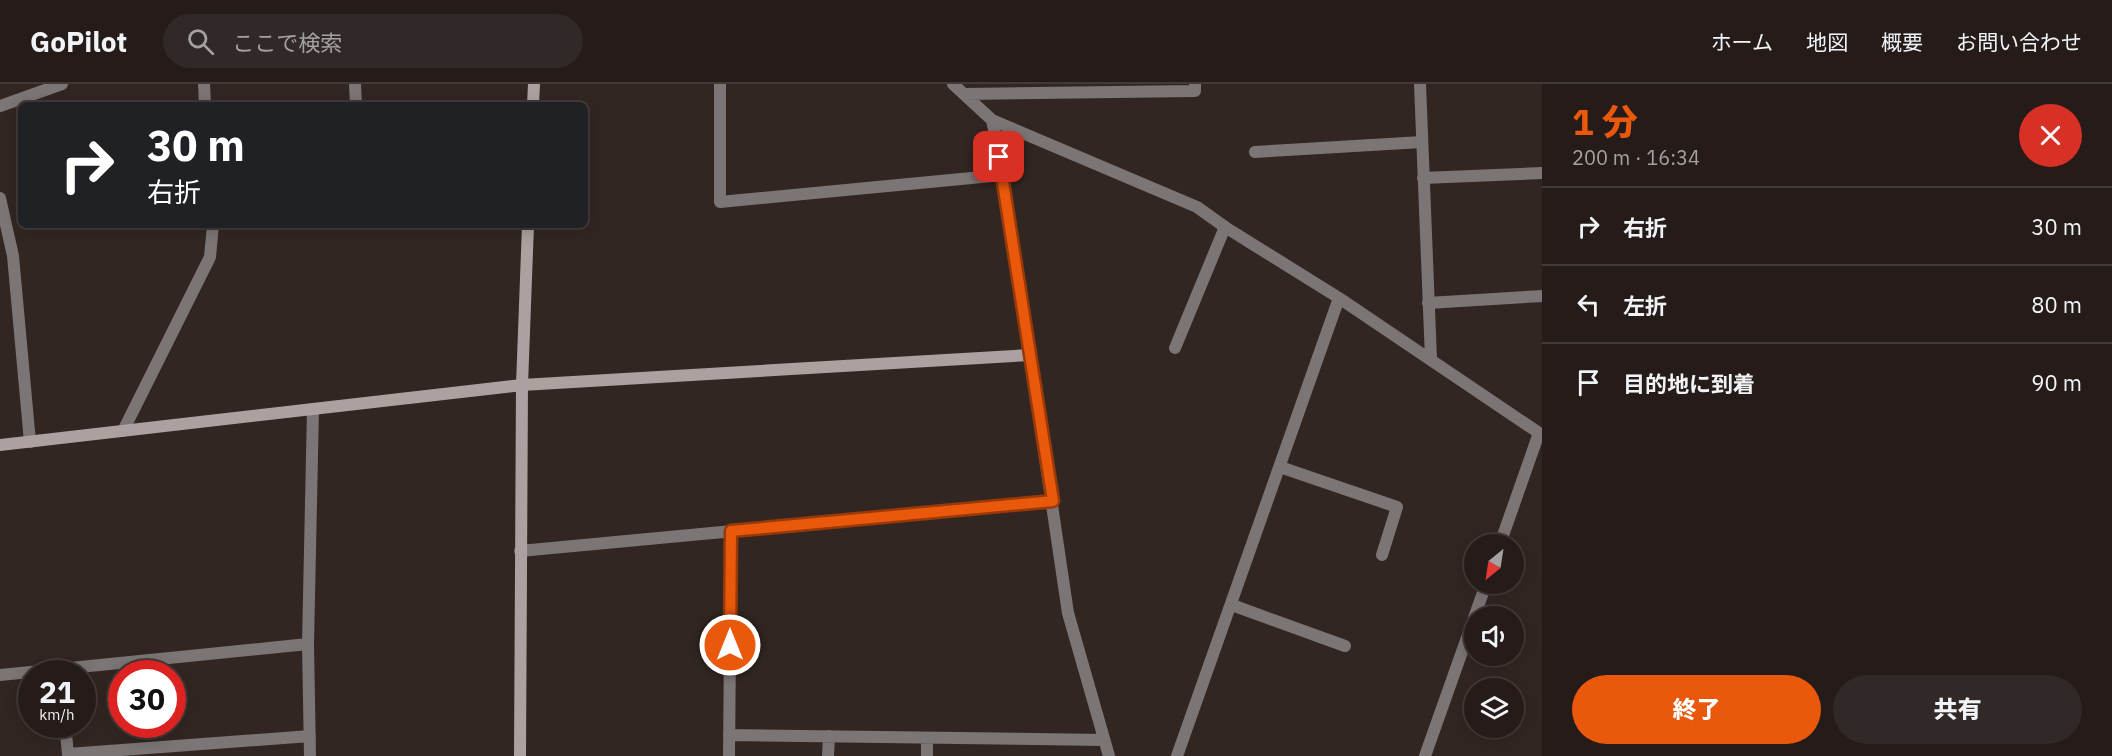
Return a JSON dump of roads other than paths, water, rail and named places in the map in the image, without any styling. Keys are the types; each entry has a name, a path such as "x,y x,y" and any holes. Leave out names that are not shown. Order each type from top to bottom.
{"street":[{"path":"0,106 62,84"},
{"path":"204,84 205,102"},
{"path":"355,84 356,102"},
{"path":"533,102 534,84"},
{"path":"720,84 720,202 1003,175"},
{"path":"953,84 992,120 1197,207 1339,298 1541,434 1504,534"},
{"path":"965,94 1195,91 1195,84"},
{"path":"1420,84 1431,359"},
{"path":"992,120 1003,175 1068,613 1109,756"},
{"path":"1255,152 1422,142"},
{"path":"1423,178 1542,172"},
{"path":"0,198 13,256 30,442"},
{"path":"1175,348 1225,227"},
{"path":"123,432 210,257 213,228"},
{"path":"520,756 522,385 528,228"},
{"path":"1428,303 1542,296"},
{"path":"1177,756 1339,298"},
{"path":"0,446 522,385 1030,355"},
{"path":"310,756 308,644 313,409"},
{"path":"1280,467 1397,507 1382,555"},
{"path":"520,551 1053,501"},
{"path":"729,756 731,531"},
{"path":"1425,756 1482,594"},
{"path":"1232,605 1345,646"},
{"path":"96,666 308,644"},
{"path":"0,675 18,674"},
{"path":"729,735 1104,740"},
{"path":"66,738 68,754 310,736"},
{"path":"828,756 829,736"},
{"path":"927,738 927,756"}]}
